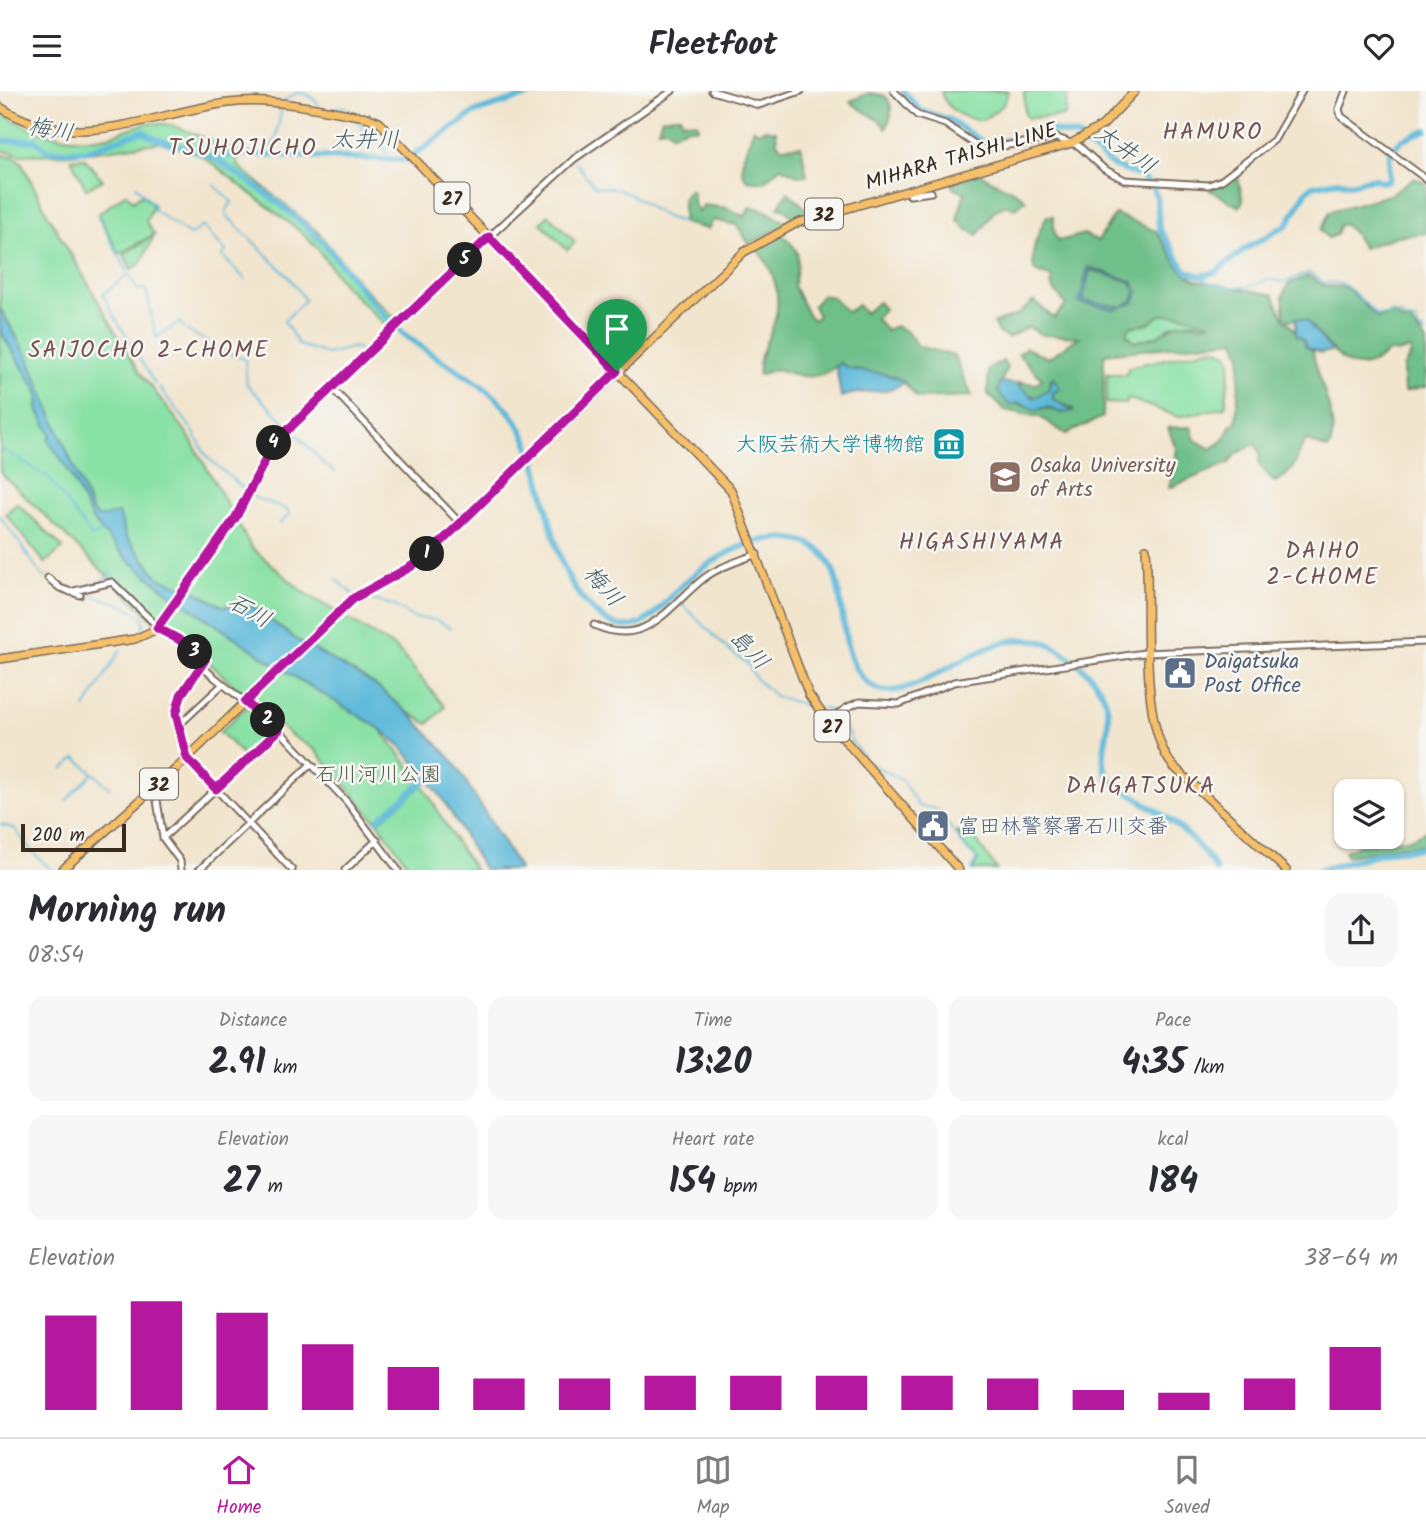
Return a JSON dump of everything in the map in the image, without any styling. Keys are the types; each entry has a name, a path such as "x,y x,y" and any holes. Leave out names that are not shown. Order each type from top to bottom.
{"main road":[{"name":"MIHARA TAISHI LINE","path":"65,869 187,758 340,611 369,587 422,559 720,272 761,240 797,223 1077,140 1103,125 1135,91"},
{"name":"27","path":"0,107 36,125 86,132 228,103 281,104 375,119 731,490 757,553 801,680 828,722 959,870"},
{"path":"0,659 135,639 158,628 234,521 270,447 489,237"},
{"path":"1146,549 1153,725 1162,752 1178,771 1286,870"}],"street":[{"path":"489,237 574,159 672,91"},
{"path":"712,91 760,105 801,91"},
{"path":"894,91 918,115 945,124 982,149 1000,149 1035,139 1077,140 1111,173 1136,180 1199,186 1222,180 1274,140 1302,91"},
{"path":"1346,91 1339,109 1341,116 1426,179"},
{"path":"909,190 910,195 931,192"},
{"path":"331,387 460,523"},
{"path":"594,625 624,633 643,629 660,619 705,577 757,553"},
{"path":"48,578 69,592 80,595"},
{"path":"69,592 112,582 152,621"},
{"path":"158,628 178,639 205,660 177,704 187,758 292,870"},
{"path":"828,722 859,702 898,704 954,682 1150,653 1426,642"},
{"path":"202,667 279,730 312,764 377,840 398,870"},
{"path":"180,725 223,684"},
{"path":"163,838 279,730"},
{"path":"199,870 312,764"},
{"path":"155,788 163,838 180,860 181,870"},
{"path":"345,870 377,840"}],"green space":[{"path":"941,91 1009,91 1002,106 983,120 957,113 947,104"},
{"path":"1024,91 1068,91 1065,116 1028,118 1025,114"},
{"path":"869,93 885,96 890,103 891,115 886,128 850,101"},
{"path":"0,112 37,130 66,137 94,138 148,123 165,124 240,152 242,157 237,159 237,165 317,231 362,286 398,321 389,329 344,285 317,248 301,232 206,159 188,149 165,142 74,154 21,155 0,150"},
{"path":"680,116 682,121 697,123 698,128 686,128 673,134 667,128 658,129 662,118"},
{"path":"753,128 758,132 765,129 776,131 777,143 781,147 801,146 807,175 800,176 780,167 764,182 747,180 743,174 742,161"},
{"name":"石川河川公園","path":"0,155 15,157 22,163 48,215 138,370 187,433 251,547 302,591 397,649 445,707 428,724 400,707 375,685 294,638 252,606 222,606 191,589 182,601 280,668 379,728 422,782 375,820 314,749 292,736 182,638 157,624 0,472"},
{"path":"84,158 103,180 86,189 71,159"},
{"path":"979,172 1026,200 1014,209 1007,205 995,210 978,235 966,229 957,219 965,192 953,188 952,183"},
{"path":"1237,172 1243,201 1239,207 1210,190"},
{"path":"1414,178 1426,183 1426,233 1397,236 1363,248 1345,224 1339,225 1336,235 1328,238 1321,230 1330,211 1389,195"},
{"path":"689,190 693,191 693,203 699,212 703,205 727,208 745,217 749,207 762,209 788,223 749,244 737,225 713,220 708,229 683,223 683,199"},
{"path":"788,192 810,212 795,219 778,207"},
{"path":"126,193 133,201 142,194 153,205 146,222 154,234 119,254 98,214"},
{"path":"1115,214 1156,231 1181,270 1196,280 1273,295 1285,320 1283,297 1288,284 1309,276 1325,286 1346,287 1378,318 1394,313 1402,321 1410,321 1426,341 1426,387 1404,392 1403,368 1411,354 1410,349 1397,353 1389,351 1374,362 1362,366 1351,364 1331,349 1303,319 1286,320 1313,351 1333,427 1328,449 1305,440 1291,470 1274,482 1259,464 1260,453 1255,444 1236,454 1229,463 1169,488 1177,451 1168,428 1191,427 1195,440 1211,449 1224,440 1231,425 1236,422 1241,356 1235,340 1104,354 1103,417 1066,434 1040,417 1005,410 988,394 988,369 1003,361 1007,367 998,392 1004,398 1020,405 1062,413 1073,409 1053,399 1053,393 1059,389 1055,379 1051,379 1049,389 1036,398 1025,392 1018,382 1036,384 1042,379 1018,354 1026,348 1048,358 1079,337 1043,335 1028,327 1008,338 998,333 994,323 1017,315 1034,301 1054,318 1066,305 1052,287 1051,277 1035,271 1033,264 1035,243 1047,216 1053,216 1055,235 1059,241 1084,234 1098,241","holes":["1160,315 1181,315 1210,323 1179,323 1155,337 1136,342 1126,334 1130,327 1150,323"]},
{"path":"549,215 575,242 567,250 541,223"},
{"path":"781,234 797,252 794,286 808,315 814,320 818,316 813,306 822,295 832,297 847,312 858,305 865,313 878,302 884,309 875,318 886,330 896,326 906,331 918,346 954,356 972,396 917,398 903,381 856,369 850,370 840,363 817,376 794,375 777,369 759,375 759,362 777,313 777,292 767,263 754,247"},
{"path":"154,236 140,264 131,269 124,254"},
{"path":"1160,315 1181,315 1210,323 1193,322 1171,326 1160,335 1136,342 1126,334 1130,327 1150,323"},
{"path":"1215,348 1228,353 1231,361 1225,407 1179,417 1127,398 1126,404 1106,403 1107,374 1127,374 1128,367"},
{"path":"17,503 63,548 45,563 6,514"},
{"path":"246,707 275,729 246,758 220,732"},
{"path":"423,785 475,870 412,870 378,823"},
{"path":"1426,831 1426,845 1404,846 1404,840"},
{"path":"957,832 976,840 997,870 973,870 978,859 965,847"},
{"path":"1350,849 1385,849 1347,856 1345,851"}],"water":[{"path":"1088,267 1132,281 1138,292 1134,303 1123,307 1134,299 1135,289 1129,281 1090,270 1083,301 1122,307 1115,309 1079,303"},
{"name":"石川","path":"0,308 28,357 92,511 99,518 119,513 126,537 159,578 191,589 222,606 252,606 294,638 375,685 414,718 454,762 520,870 484,870 443,799 400,745 379,728 280,668 170,594 128,560 93,521 67,468 48,440 51,435 38,409 39,394 0,331"},
{"path":"1296,318 1306,320 1332,351 1321,353 1306,347 1303,339 1296,335"},
{"path":"840,363 854,370 888,375 904,383 888,390 841,397 836,366"},
{"path":"1053,377 1060,388 1053,393 1053,399 1073,411 1062,413 1048,407 1035,410 1021,403 1009,405 998,392 1000,382 1017,384 1034,398 1049,389"}],"waterway":[{"name":"太井川","path":"214,158 244,154 406,160 475,112 542,91"},
{"name":"太井川","path":"903,91 921,111 948,119 983,142 994,143 1053,131 1077,136 1113,166 1142,177 1152,187 1157,197 1159,228 1185,270 1201,276 1216,272 1245,249 1287,225 1307,190 1313,186 1337,181 1350,184 1374,178 1382,182 1389,180 1390,151 1403,139 1426,130"},
{"path":"283,101 298,92 310,96 319,105"},
{"path":"270,148 276,139 282,106"},
{"path":"334,108 344,107 352,112"},
{"path":"356,119 365,132 384,143 388,160"},
{"name":"梅川","path":"0,141 35,140 48,151 85,151 143,131 217,160 300,220 390,321 418,345 492,395 517,422 538,471 551,526 569,578 583,600 612,623 621,626 639,624 654,614 686,581 720,557 746,545 772,539 803,541 822,553 834,572 847,645 855,667 870,685 887,691 906,688 997,645 1022,640 1047,643 1055,647 1095,681 1105,698 1108,728 1104,755 1105,768 1111,781 1183,830 1216,870"},
{"path":"575,162 595,187 623,191 661,214 682,221"},
{"path":"214,185 232,202 226,211 227,216 288,276 305,300 284,321 299,345 327,354 355,347 363,352"},
{"path":"136,186 154,205 154,210 190,235 203,226 226,251 222,256 246,280"},
{"path":"98,217 137,289"},
{"path":"1204,276 1205,281 1244,287 1267,279 1283,282 1310,273 1324,283 1333,282 1347,287 1377,315 1401,315 1405,320 1417,321 1418,329 1426,334"},
{"path":"112,312 103,294 127,276"},
{"path":"138,290 146,289 156,338 180,322 184,328"},
{"path":"113,314 155,384"},
{"path":"186,330 227,353 245,359 247,385 287,424"},
{"path":"159,387 191,428"},
{"path":"292,429 325,465 335,472"},
{"path":"193,431 207,457 246,491"},
{"path":"0,448 48,477 92,537 103,531"},
{"path":"252,496 281,506 289,512"},
{"path":"280,523 290,514"},
{"path":"0,516 41,574 47,578"},
{"path":"91,584 101,582 111,573"},
{"path":"337,580 353,594"},
{"path":"58,583 69,589"},
{"path":"80,591 137,613 144,619 143,633"},
{"name":"島川","path":"671,596 677,599"},
{"path":"365,598 393,605 414,618 434,620"},
{"name":"島川","path":"681,603 732,653 747,663 756,679 775,696 814,708"},
{"path":"436,620 450,628"},
{"path":"85,708 121,649"},
{"name":"島川","path":"822,707 835,714"},
{"name":"島川","path":"840,716 852,742 863,756"},
{"path":"63,769 76,758 110,788"},
{"name":"島川","path":"869,763 902,780 918,806 937,809 965,848 977,859 972,870"},
{"path":"378,820 435,772"},
{"path":"66,801 92,774"},
{"path":"0,824 15,829 34,854 52,870"},
{"name":"梅川","path":"1320,870 1387,851 1426,848"}],"place":[{"name":"大阪芸術大学博物館","path":"949,444"},
{"name":"Osaka University of Arts","path":"1005,477"},
{"name":"Daigatsuka Post Office","path":"1180,673"},
{"name":"富田林警察署石川交番","path":"933,826"}],"district":[{"name":"HAMURO","path":"1213,131"},
{"name":"TSUHOJICHO","path":"243,147"},
{"name":"SAIJOCHO 2-CHOME","path":"149,349"},
{"name":"HIGASHIYAMA","path":"982,541"},
{"name":"DAIHO 2-CHOME","path":"1323,563"},
{"name":"DAIGATSUKA","path":"1141,785"}],"route":[{"path":"489,237 617,371 439,544 412,566 369,587 354,598 245,702 279,730 216,789 187,758 176,714 181,695 205,664 205,660 178,639 157,628 236,517 267,452 279,437 489,237"}]}
